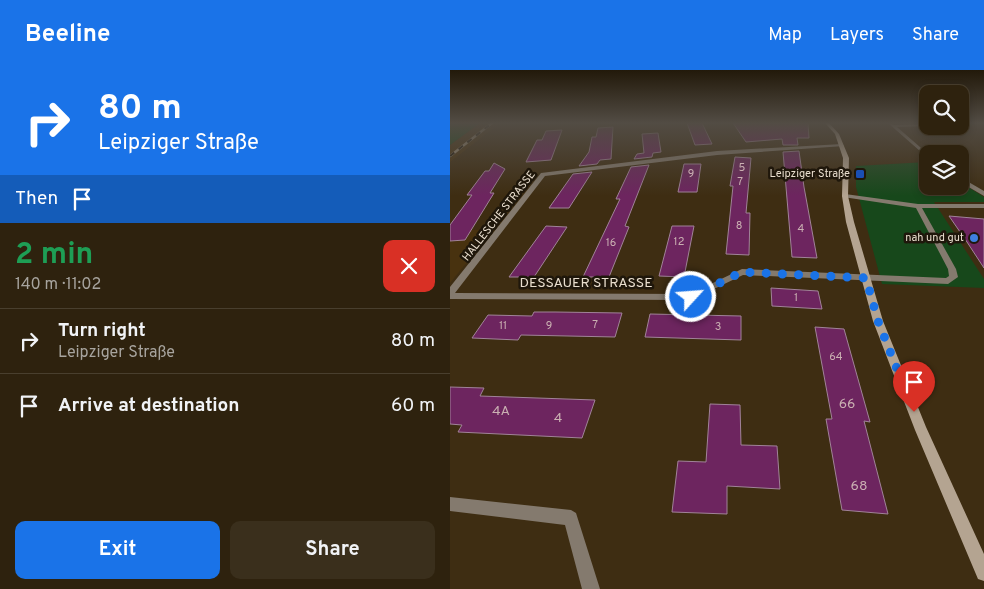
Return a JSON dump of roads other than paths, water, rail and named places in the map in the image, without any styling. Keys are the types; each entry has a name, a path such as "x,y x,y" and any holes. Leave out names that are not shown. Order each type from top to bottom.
{"main road":[{"path":"843,147 846,158 845,196 850,222 878,321 921,430 984,573"}],"street":[{"name":"HALLESCHE STRASSE","path":"450,294 543,174 717,153 807,147"},
{"path":"969,185 984,194"},
{"path":"845,196 918,206 984,206"},
{"name":"DESSAUER STRASSE","path":"450,294 691,297 742,272 948,281 954,277 952,270 918,206"},
{"path":"450,504 571,518 591,589"}],"railway":[{"path":"450,156 461,147"}],"place":[{"name":"Leipziger Straße","path":"860,174"},
{"name":"nah und gut","path":"974,238"}]}
